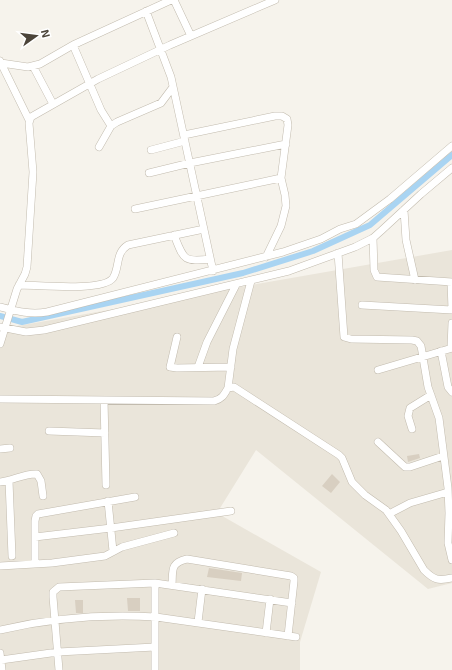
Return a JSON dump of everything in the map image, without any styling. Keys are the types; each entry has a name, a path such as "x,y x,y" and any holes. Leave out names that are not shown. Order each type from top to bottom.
{"street":[{"path":"1,62 33,66 171,0"},
{"path":"174,0 191,36"},
{"path":"29,120 33,115 90,83 161,49 275,0"},
{"path":"146,12 161,49 173,88 213,271"},
{"path":"73,46 101,110 111,126"},
{"path":"0,344 4,327 27,267 33,172 29,120 1,62"},
{"path":"33,66 53,104"},
{"path":"99,147 111,126 123,119 161,103 173,88"},
{"path":"151,150 184,138 263,118 285,117 288,121 281,178 286,206 281,226 266,257"},
{"path":"149,173 190,163 286,144"},
{"path":"0,306 11,312 31,314 47,312 266,257 321,239 340,229 356,224 390,199 452,146"},
{"path":"4,327 26,332 44,330 236,285 289,271 355,247 372,238 452,168"},
{"path":"135,209 281,178"},
{"path":"404,210 406,240 415,280"},
{"path":"19,285 77,287 101,285 112,280 115,275 120,252 128,245 204,229"},
{"path":"174,235 182,255 187,259 196,261 210,259"},
{"path":"362,305 452,310 452,282 377,277 374,270 372,238"},
{"path":"338,253 344,337 351,339 398,339 417,341 421,346 428,387 439,418 448,492 448,543 452,560"},
{"path":"0,399 219,400 228,388 233,349 251,281"},
{"path":"198,367 207,342 236,285"},
{"path":"378,370 452,348 452,323"},
{"path":"177,337 170,367 231,367"},
{"path":"441,351 448,387 452,392"},
{"path":"228,388 234,387 339,455 342,458 352,482 374,503 386,510 401,531 428,575 439,581 452,578"},
{"path":"412,429 408,416 410,408 431,395"},
{"path":"104,400 106,485"},
{"path":"49,431 104,433"},
{"path":"378,442 405,467 410,467 443,456"},
{"path":"0,449 10,448"},
{"path":"0,482 9,481 30,474 37,474 41,481 42,496"},
{"path":"9,481 12,556"},
{"path":"389,514 410,503 448,492"},
{"path":"35,564 36,516 38,514 135,497"},
{"path":"108,501 113,551"},
{"path":"35,537 231,511"},
{"path":"0,566 35,564 105,556 122,547 174,533"},
{"path":"0,630 70,618 134,616 198,622 292,637 294,578 291,576 187,559 176,562 173,569 172,585"},
{"path":"155,583 155,670"},
{"path":"59,670 53,592 59,587 155,583 292,603"},
{"path":"198,622 202,589"},
{"path":"266,633 270,600"},
{"path":"2,670 0,656 155,648"}],"shaded area":[{"path":"452,250 452,583 428,589 256,450 217,513 321,572 300,642 300,670 0,670 0,329"}],"building":[{"path":"419,454 420,458 408,462 407,456"},
{"path":"332,474 340,482 331,493 322,486"},
{"path":"209,568 242,573 241,581 207,577"},
{"path":"127,598 140,598 140,611 128,611"},
{"path":"75,600 83,600 83,613 76,613"}],"waterway":[{"path":"0,316 22,322 243,273 313,251 370,225 452,155"}]}
